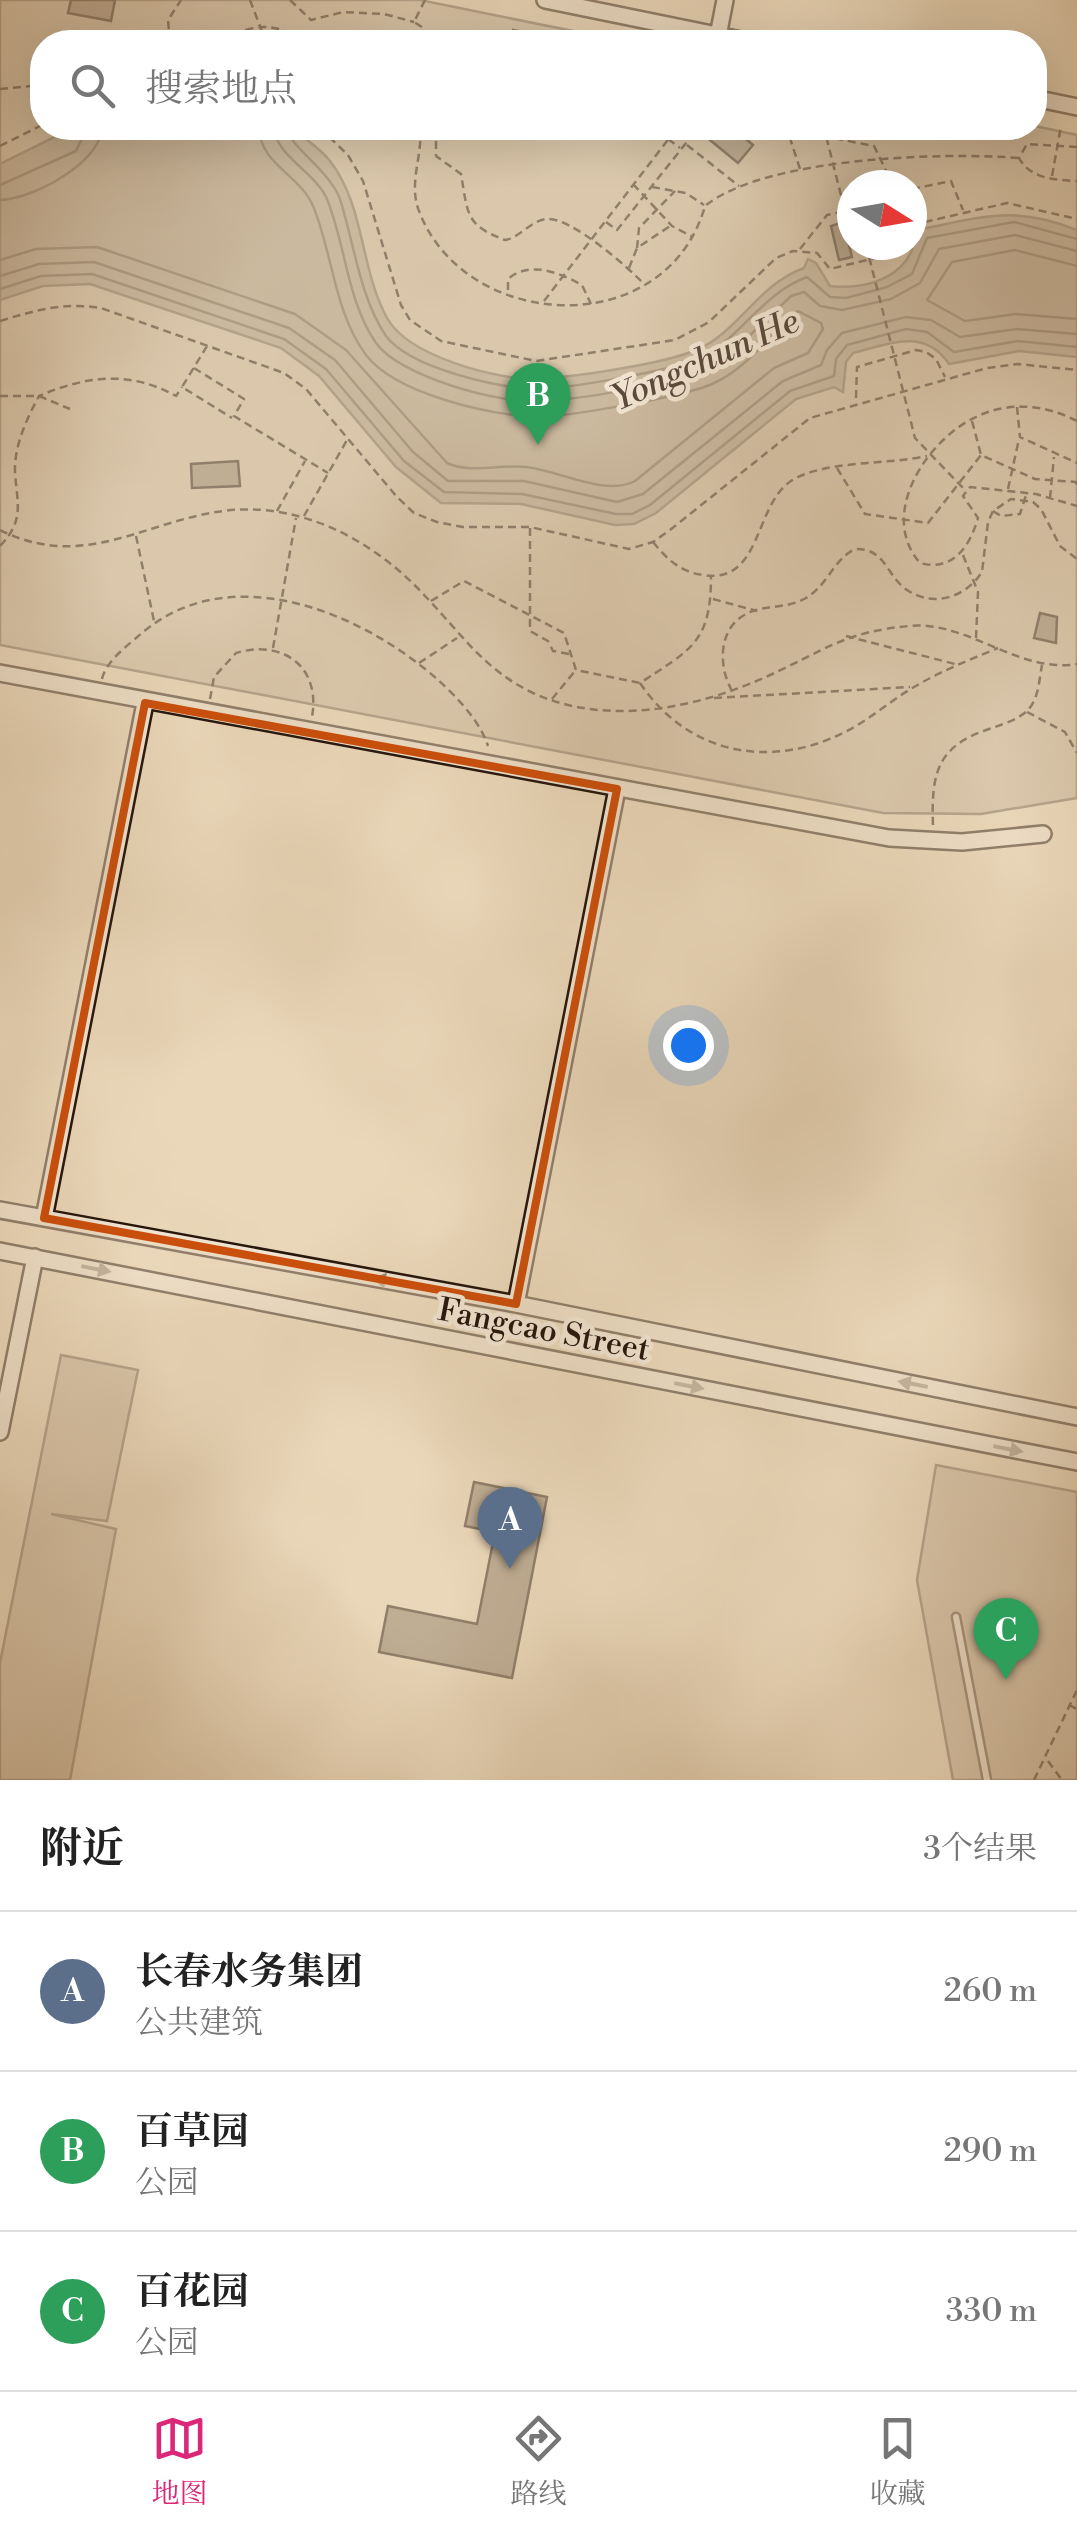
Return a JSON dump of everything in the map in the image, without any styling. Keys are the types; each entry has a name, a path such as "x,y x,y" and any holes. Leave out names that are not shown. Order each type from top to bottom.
{"street":[{"path":"545,0 689,30"},
{"path":"719,30 725,0"},
{"path":"1047,101 1077,107"},
{"path":"0,673 145,703 888,838 934,840 1042,834"},
{"path":"44,1218 145,703"},
{"path":"516,1304 617,789"},
{"name":"Fangcao Street","path":"0,1210 516,1304 1077,1417"},
{"name":"Fangcao Street","path":"0,1251 1077,1462"},
{"path":"0,1432 36,1257"}],"lane":[{"path":"956,1617 986,1780"}],"path":[{"path":"169,30 168,20 181,0"},
{"path":"250,0 259,30"},
{"path":"290,0 311,20 344,12 384,14 414,22 425,30"},
{"path":"414,22 425,0"},
{"path":"246,30 257,26 281,30"},
{"path":"0,89 30,86"},
{"path":"1052,178 1061,126"},
{"path":"0,146 30,131"},
{"path":"333,140 348,154 363,181 401,305 410,320 441,341 536,361 675,340 695,334 776,258 800,250 817,253 830,270 869,260 914,438 928,455 965,490 1008,491 1077,506"},
{"path":"419,140 414,192 426,224 449,258 471,279 509,293 591,306 646,286 666,273 694,238 706,206 741,188 800,170 834,166 978,155 1020,158"},
{"path":"436,140 436,156 461,174 471,222 478,230 505,240 542,218 556,219 629,268 646,286"},
{"path":"544,301 666,140"},
{"path":"671,140 682,149"},
{"path":"604,220 616,230 689,140"},
{"path":"791,140 800,170"},
{"path":"828,140 837,178"},
{"path":"843,140 874,146 886,170"},
{"path":"686,144 741,188"},
{"path":"1020,158 1028,144 1077,147"},
{"path":"1020,158 1025,169 1077,181"},
{"path":"927,186 951,181 964,212"},
{"path":"633,184 672,226 694,238"},
{"path":"651,186 676,191 706,206"},
{"path":"629,268 639,228 676,191"},
{"path":"927,221 1018,204 1077,220"},
{"path":"800,250 827,215 837,213"},
{"path":"637,248 672,226"},
{"path":"509,293 508,279 516,273 528,270 563,275 582,285 591,306"},
{"path":"0,322 38,308 74,304 101,308 284,372 306,390 414,513 463,528 530,527 629,549 653,542 810,418 902,390 1018,364 1077,370"},
{"path":"0,396 40,396 95,378 140,380 176,396 208,345"},
{"path":"856,402 857,366 894,356 926,352 936,359 945,379"},
{"path":"194,368 244,399 234,416"},
{"path":"182,387 328,473"},
{"path":"40,396 70,409"},
{"path":"0,546 10,535 21,505 15,473 19,449 26,422 40,396"},
{"path":"1008,491 1020,437 1017,407"},
{"path":"965,490 967,506 978,518 962,554 942,565 920,563 906,537 906,520 912,479 928,455 972,420 1017,407 1059,412 1077,420"},
{"path":"972,420 981,455 1010,469 1076,482 1077,490"},
{"path":"1020,437 1077,463"},
{"path":"272,649 299,517 348,439"},
{"path":"653,542 674,565 711,577 729,572 744,562 768,506 788,483 814,471 928,455"},
{"path":"837,468 866,514 928,523 981,455"},
{"path":"1050,500 1054,455"},
{"path":"276,512 306,460"},
{"path":"993,511 1012,517 1020,514 1026,494"},
{"path":"732,690 722,667 725,640 742,617 804,599 817,590 837,561 856,548 876,553 908,592 939,599 953,597 982,572 993,511 1011,500 1033,502 1049,521 1060,546 1077,558"},
{"path":"0,530 56,548 87,548 189,514 276,512 299,517 355,539 397,567 496,674 577,707 657,708 707,698 732,690 846,635 922,624 1042,664 1077,664"},
{"path":"530,527 530,631 548,642 553,651 569,654"},
{"path":"136,533 155,622"},
{"path":"962,554 978,592 976,640"},
{"path":"640,683 696,646 711,598 711,577"},
{"path":"431,602 464,582 564,634 576,670"},
{"path":"99,693 104,670 155,622 185,607 216,600 248,596 280,600 339,616 419,664 449,690 484,734 494,766"},
{"path":"711,598 757,610"},
{"path":"846,635 956,664"},
{"path":"419,664 458,637"},
{"path":"576,670 640,683 657,708 683,730 708,742 740,752 774,754 810,747 846,732 914,686 998,648"},
{"path":"207,714 214,677 222,664 236,653 272,649 295,658 313,684 310,733"},
{"path":"934,840 933,785 952,746 1027,712 1036,696 1042,664"},
{"path":"552,699 576,670"},
{"path":"707,698 914,686"},
{"path":"1027,712 1065,732 1077,753"},
{"path":"1034,1780 1047,1760 1077,1690"},
{"path":"1068,1705 1077,1709"},
{"path":"1047,1760 1062,1780"}],"highlighted area":[{"path":"145,703 617,789 516,1304 44,1218"}],"shaded area":[{"path":"0,0 420,0 568,30 30,30 30,140 1047,140 1047,129 1077,135 1077,798 981,814 883,813 0,645"},
{"path":"61,1355 138,1370 107,1521 51,1514 116,1529 70,1780 0,1780 0,1663"},
{"path":"936,1465 1077,1492 1077,1780 953,1780 917,1580"}],"water":[{"name":"Yongchun He","path":"49,140 306,140 326,157 341,179 350,198 378,299 398,332 455,363 520,378 618,369 696,350 724,332 773,286 804,268 808,259 816,263 830,286 860,286 888,276 906,260 927,260 927,228 1014,215 1077,230 1077,357 1019,351 949,364 929,345 905,341 853,353 846,362 843,392 834,387 796,399 656,513 634,524 615,525 521,504 441,503 396,467 319,376 281,348 90,284 43,286 0,300 0,164"}],"building":[{"path":"71,0 115,0 111,21 68,13"},
{"path":"710,140 747,140 753,145 738,163"},
{"path":"837,224 837,252 831,226"},
{"path":"238,461 240,486 192,488 191,464"},
{"path":"1040,613 1057,617 1056,643 1034,638"},
{"path":"474,1482 547,1497 512,1678 379,1652 388,1606 477,1624 495,1532 465,1526"}],"place":[{"name":"百草园","path":"538,445"},
{"name":"长春水务集团","path":"510,1569"},
{"name":"百花园","path":"1006,1680"}]}
